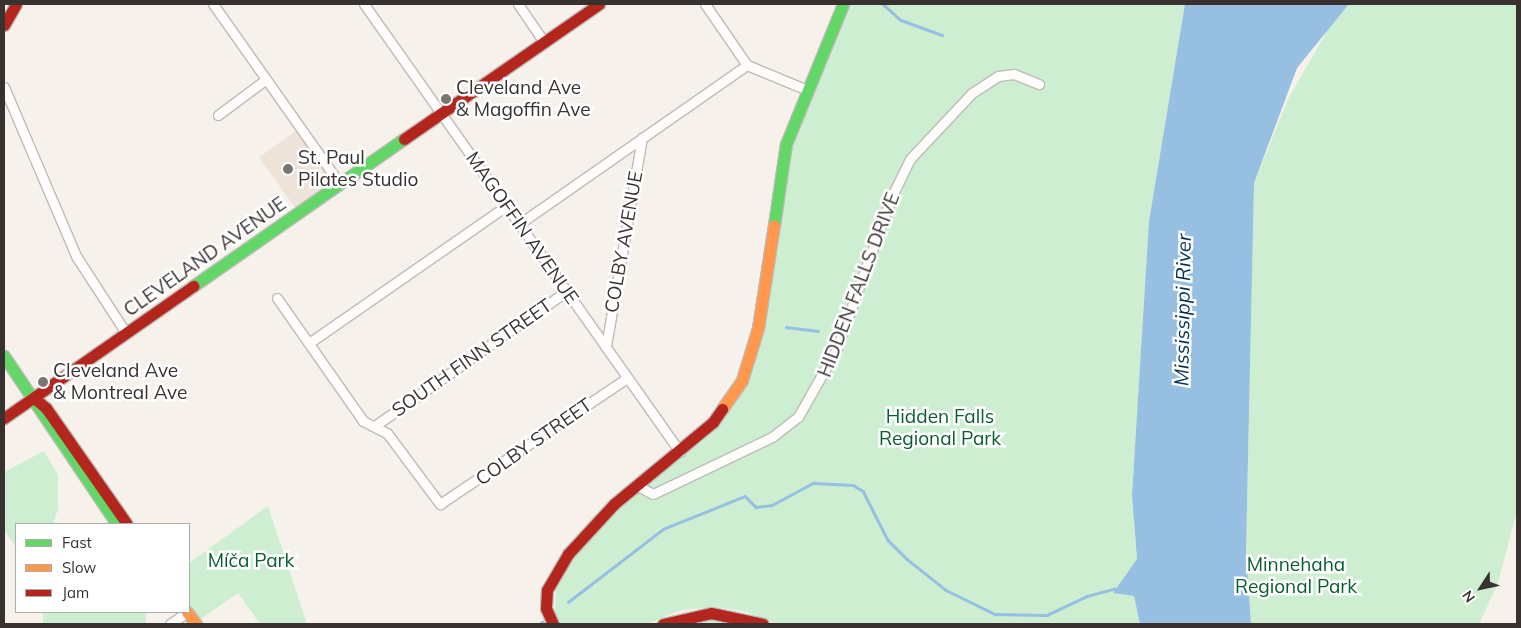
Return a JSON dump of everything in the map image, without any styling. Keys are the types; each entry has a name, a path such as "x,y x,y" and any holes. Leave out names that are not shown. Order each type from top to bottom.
{"street":[{"path":"4,25 16,4"},
{"path":"212,4 340,184"},
{"name":"MAGOFFIN AVENUE","path":"364,4 680,452"},
{"path":"518,4 544,42"},
{"name":"CLEVELAND AVENUE","path":"4,418 599,4"},
{"path":"705,4 747,65 805,89"},
{"path":"553,624 546,608 549,581 593,526 636,485 680,452 725,408 753,352 781,166 805,89 843,4"},
{"path":"519,224 747,65"},
{"name":"HIDDEN FALLS DRIVE","path":"636,485 652,494 772,437 798,417 837,348 891,198 910,159 972,93 998,76 1014,74 1039,84"},
{"path":"218,115 265,80"},
{"path":"4,87 76,256 126,333"},
{"name":"COLBY AVENUE","path":"606,346 642,138"},
{"path":"309,343 506,206"},
{"name":"SOUTH FINN STREET","path":"376,425 567,292"},
{"path":"278,298 363,421 376,425"},
{"path":"4,356 33,397 40,414 116,523"},
{"name":"COLBY STREET","path":"376,425 387,433 440,504 627,378"},
{"path":"33,397 46,408 126,523"},
{"path":"663,624 711,613 763,624"},
{"path":"170,624 184,615 196,624"}],"shaded area":[{"path":"301,127 342,183 299,213 259,158"}],"green space":[{"name":"Hidden Falls Regional Park","path":"850,4 1185,4 1149,221 1132,495 1137,559 1113,593 1134,596 1140,624 775,624 747,612 716,607 681,610 647,624 561,624 555,614 556,581 582,546 629,499 704,440 728,413 749,379 763,335 793,138"},
{"name":"Minnehaha Regional Park","path":"1349,4 1517,4 1517,510 1498,583 1479,624 1251,624 1246,551 1254,183 1289,97 1334,19"},
{"path":"44,451 58,475 58,509 53,523 15,523 15,546 4,530 4,472"},
{"name":"Míča Park","path":"268,506 307,624 260,624 238,593 198,621 190,609 190,562"},
{"path":"43,613 146,613 146,624 43,624"},
{"path":"720,617 751,624 674,624"}],"water":[{"name":"Mississippi River","path":"1185,4 1349,4 1297,68 1254,183 1246,551 1251,624 1140,624 1134,596 1113,593 1137,559 1132,495 1149,221"}],"waterway":[{"path":"883,4 901,20 942,35"},
{"path":"786,327 818,331"},
{"path":"568,602 663,529 745,496 756,507 772,505 813,483 853,485 863,491 888,540 907,559 946,590 995,614 1047,615 1087,596 1114,589"}],"traffic: fast":[{"path":"774,225 786,144 843,4"},
{"path":"193,286 404,139"},
{"path":"4,356 116,523"}],"traffic: slow":[{"path":"722,409 742,380 758,328 774,225"},
{"path":"188,613 196,624"}],"traffic: jam":[{"path":"4,25 16,4"},
{"path":"404,139 599,4"},
{"path":"4,418 193,286"},
{"path":"34,398 46,408 126,523"},
{"path":"553,624 546,608 547,590 568,554 614,504 713,422 722,409"},
{"path":"663,624 711,613 763,624"}],"place":[{"name":"Cleveland Ave & Magoffin Ave","path":"446,99"},
{"name":"St. Paul Pilates Studio","path":"288,169"},
{"name":"Cleveland Ave & Montreal Ave","path":"43,382"}]}
